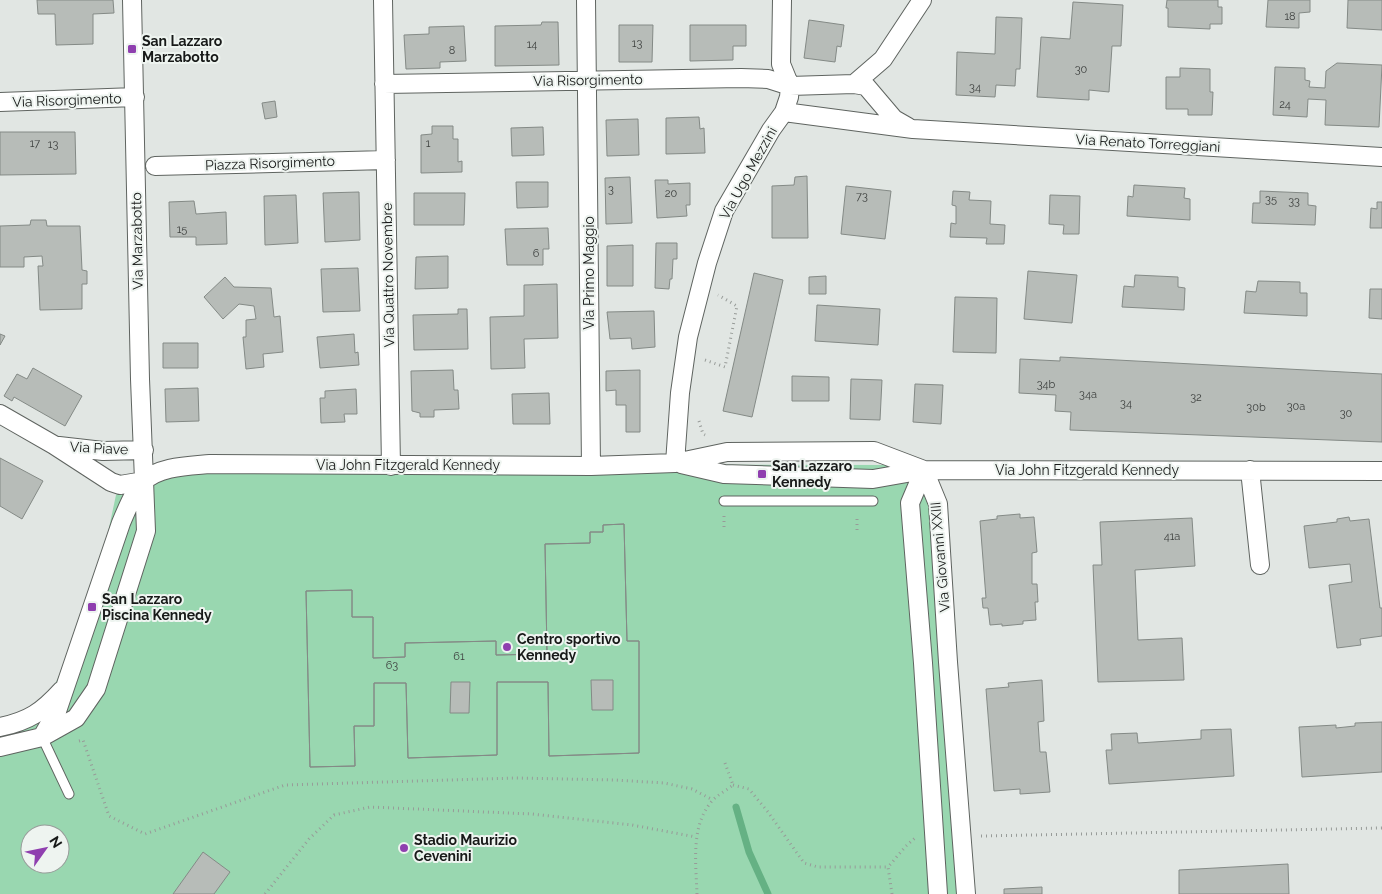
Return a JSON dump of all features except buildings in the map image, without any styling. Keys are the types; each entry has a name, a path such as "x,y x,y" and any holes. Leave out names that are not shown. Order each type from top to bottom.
{"street":[{"name":"Via Marzabotto","path":"132,0 144,481"},
{"name":"Via Quattro Novembre","path":"383,0 391,466"},
{"name":"Via Primo Maggio","path":"586,0 591,466"},
{"path":"782,0 781,64 790,86 854,84 883,59 922,0"},
{"name":"Via Risorgimento","path":"384,84 741,78 768,79 790,86"},
{"name":"Via Renato Torreggiani","path":"854,84 866,86 894,119 913,129"},
{"name":"Via Ugo Mezzini","path":"675,463 680,393 688,337 710,254 724,210 770,130 784,112 790,86"},
{"name":"Via Risorgimento","path":"0,102 134,97"},
{"name":"Via Renato Torreggiani","path":"784,112 913,129 1382,157"},
{"name":"Piazza Risorgimento","path":"155,166 386,160"},
{"name":"Via Piave","path":"0,414 54,445 111,482 120,485 144,481"},
{"name":"Via Piave","path":"54,445 103,451 144,450"},
{"name":"Via John Fitzgerald Kennedy","path":"42,738 58,711 120,523 130,502 144,481 164,470 210,464 591,466 675,463 727,452 874,451 924,470"},
{"name":"Via John Fitzgerald Kennedy","path":"675,463 724,474 874,479 924,470 1382,471"},
{"name":"Via Giovanni XXIII","path":"924,470 938,504 966,894"},
{"name":"Via Giovanni XXIII","path":"924,470 910,503 923,663 938,894"},
{"path":"1250,470 1260,565"},
{"path":"0,748 42,738 76,718 96,689 146,531 144,481"},
{"name":"Via John Fitzgerald Kennedy","path":"0,728 30,718 46,707 67,684"}],"lane":[{"path":"724,501 873,501"},
{"path":"42,738 69,794"}],"path":[{"path":"702,368 702,360 724,367 737,306 717,294 718,286"},
{"path":"700,412 699,421 703,434 729,440 727,452"},
{"path":"724,501 724,528"},
{"path":"83,740 109,816 145,834 285,785 516,778 605,780 664,784 692,789 713,800"},
{"path":"726,763 733,785"},
{"path":"733,785 749,789 768,812 804,863 818,867 888,867 914,838 934,837"},
{"path":"697,894 696,838 701,818 713,800 733,785"},
{"path":"266,894 309,839 334,815 370,807 532,814 632,825 696,838"},
{"path":"961,836 1382,828"},
{"path":"888,867 892,894"}],"green space":[{"name":"Centro sportivo Kennedy","path":"161,464 897,465 930,486 957,894 0,894 0,735 40,720 56,682 91,612 116,495 137,473"}],"waterway":[{"path":"736,807 749,852 768,894"}],"place":[{"name":"San Lazzaro Marzabotto","path":"132,49"},
{"name":"San Lazzaro Kennedy","path":"762,474"},
{"name":"San Lazzaro Piscina Kennedy","path":"92,607"},
{"name":"Centro sportivo Kennedy","path":"507,647"},
{"name":"Stadio Maurizio Cevenini","path":"404,848"}]}
